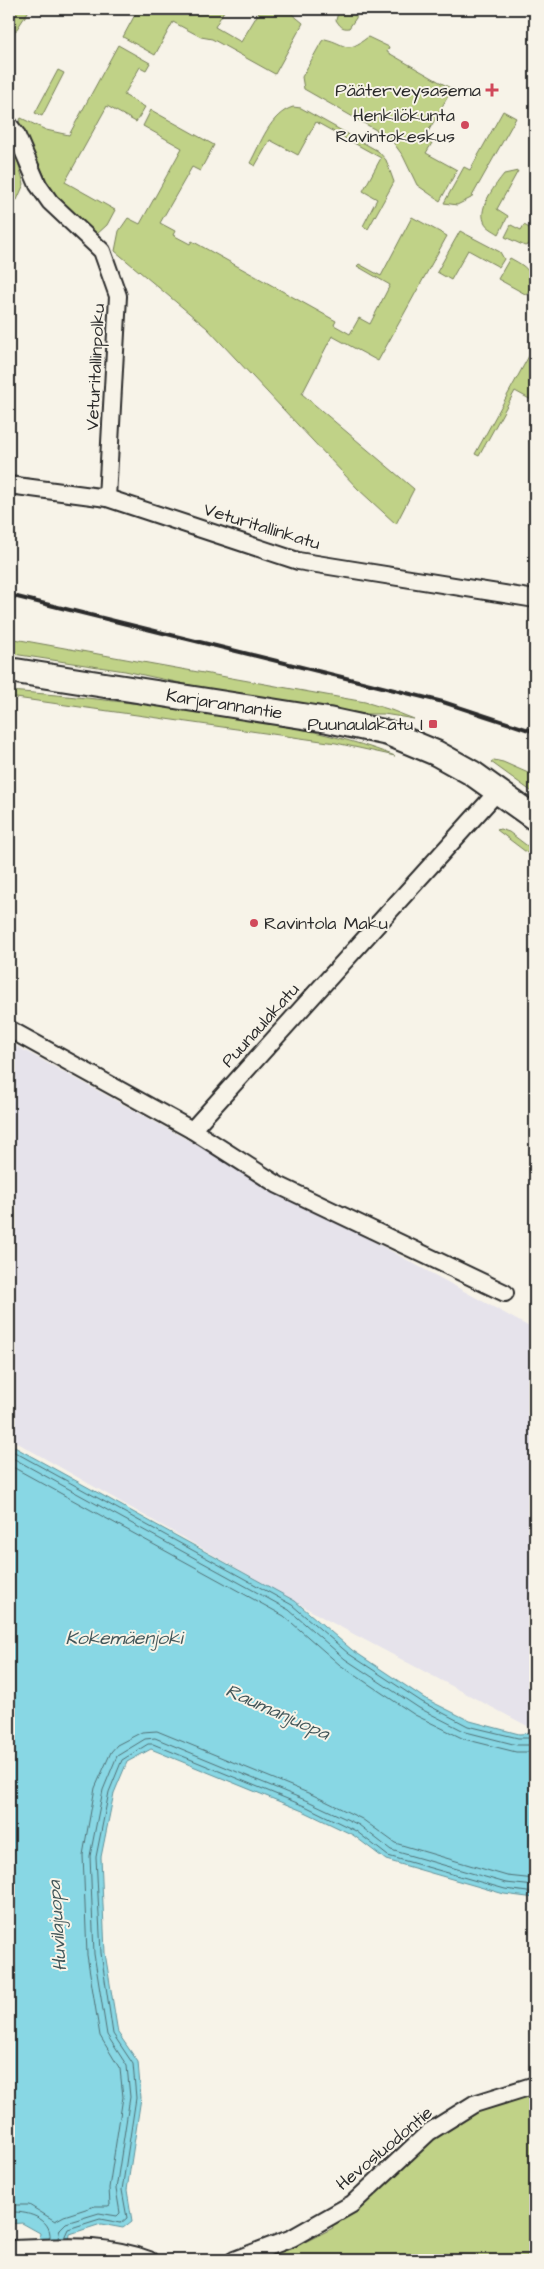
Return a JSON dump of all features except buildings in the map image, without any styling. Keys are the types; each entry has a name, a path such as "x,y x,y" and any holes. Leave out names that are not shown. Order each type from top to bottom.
{"main road":[{"name":"Karjarannantie","path":"9,670 328,720 388,733 436,753 498,791 535,818"}],"street":[{"name":"Veturitallinpolku","path":"9,125 16,134 38,185 50,202 102,251 118,296 107,498"},
{"name":"Veturitallinkatu","path":"9,485 107,498 298,561 535,599"},
{"name":"Puunaulakatu","path":"192,1130 498,791"},
{"path":"9,1029 192,1130 278,1185 505,1293"},
{"name":"Hevosluodontie","path":"234,2260 292,2238 352,2204 430,2132 474,2104 535,2085"},
{"path":"9,2249 95,2247 135,2255 149,2260"}],"shaded area":[{"path":"9,1042 535,1330 535,1730 329,1621 9,1438"}],"green space":[{"path":"9,9 30,9 9,41"},
{"path":"133,9 225,9 215,27 241,42 261,9 286,9 303,23 275,74 212,39 201,37 173,22 155,55 123,37 137,11"},
{"path":"339,9 358,9 356,18 349,28 341,27 336,20"},
{"path":"368,37 389,47 387,52 452,89 424,139 432,143 426,153 457,170 440,201 417,185 403,156 390,138 304,89 302,77 322,41 325,39 350,47 355,46"},
{"path":"118,45 150,63 146,70 140,67 124,95 145,107 136,122 107,106 65,182 115,210 107,225 96,235 66,210 47,181 33,151 17,126 21,118 46,130 69,135"},
{"path":"58,70 64,73 42,116 35,113"},
{"path":"293,107 301,108 378,151 386,160 394,182 368,229 363,226 377,199 363,191 381,158 316,122 298,155 270,140 255,166 250,163 262,138 272,123 278,116"},
{"path":"151,110 214,145 200,171 192,167 160,223 175,231 173,235 190,244 192,241 336,321 334,325 350,334 359,318 370,324 390,285 357,266 359,264 381,276 412,217 447,236 378,361 332,336 302,394 414,489 396,524 358,489 207,328 115,251 119,231 128,218 140,224 182,148 143,126"},
{"path":"503,111 516,118 471,198 457,205 444,203 464,167 470,170"},
{"path":"9,144 17,158 24,184 17,200 9,204"},
{"path":"518,171 497,209 508,216 499,234 485,223 483,209 489,196 504,174"},
{"path":"511,225 521,230 524,225 535,231 535,242 525,246 505,237"},
{"path":"460,231 500,252 504,259 499,267 468,250 451,280 437,272"},
{"path":"510,258 524,267 533,280 527,295 498,279"},
{"path":"535,345 535,402 515,391 479,456 475,454"},
{"path":"9,638 365,702 414,719 384,714 364,714 213,690 125,671 13,654 9,652"},
{"path":"9,691 135,703 210,713 327,735 395,756 336,743 9,697"},
{"path":"494,760 535,776 535,794 491,762"},
{"path":"497,830 509,832 534,851 530,855"},
{"path":"535,2085 535,2260 261,2260 295,2247 333,2228 330,2216 429,2132"}],"water":[{"name":"Kokemäenjoki","path":"9,1444 295,1601 352,1650 424,1698 470,1721 519,1734 535,1733 535,1898 504,1894 386,1860 353,1835 305,1812 151,1749 127,1762 114,1793 101,1857 105,1953 118,2033 138,2062 141,2098 127,2190 132,2221 123,2228 101,2224 70,2234 67,2260 37,2260 40,2233 22,2223 9,2224"}],"railway":[{"path":"9,595 443,702 535,732"}],"place":[{"name":"Pääterveysasema","path":"492,90"},
{"name":"Henkilökunta Ravintokeskus","path":"465,125"},
{"name":"Puunaulakatu I","path":"433,724"},
{"name":"Ravintola Maku","path":"254,923"}],"water label":[{"name":"Raumanjuopa","path":"278,1711"},
{"name":"Huvilajuopa","path":"56,1926"}]}
